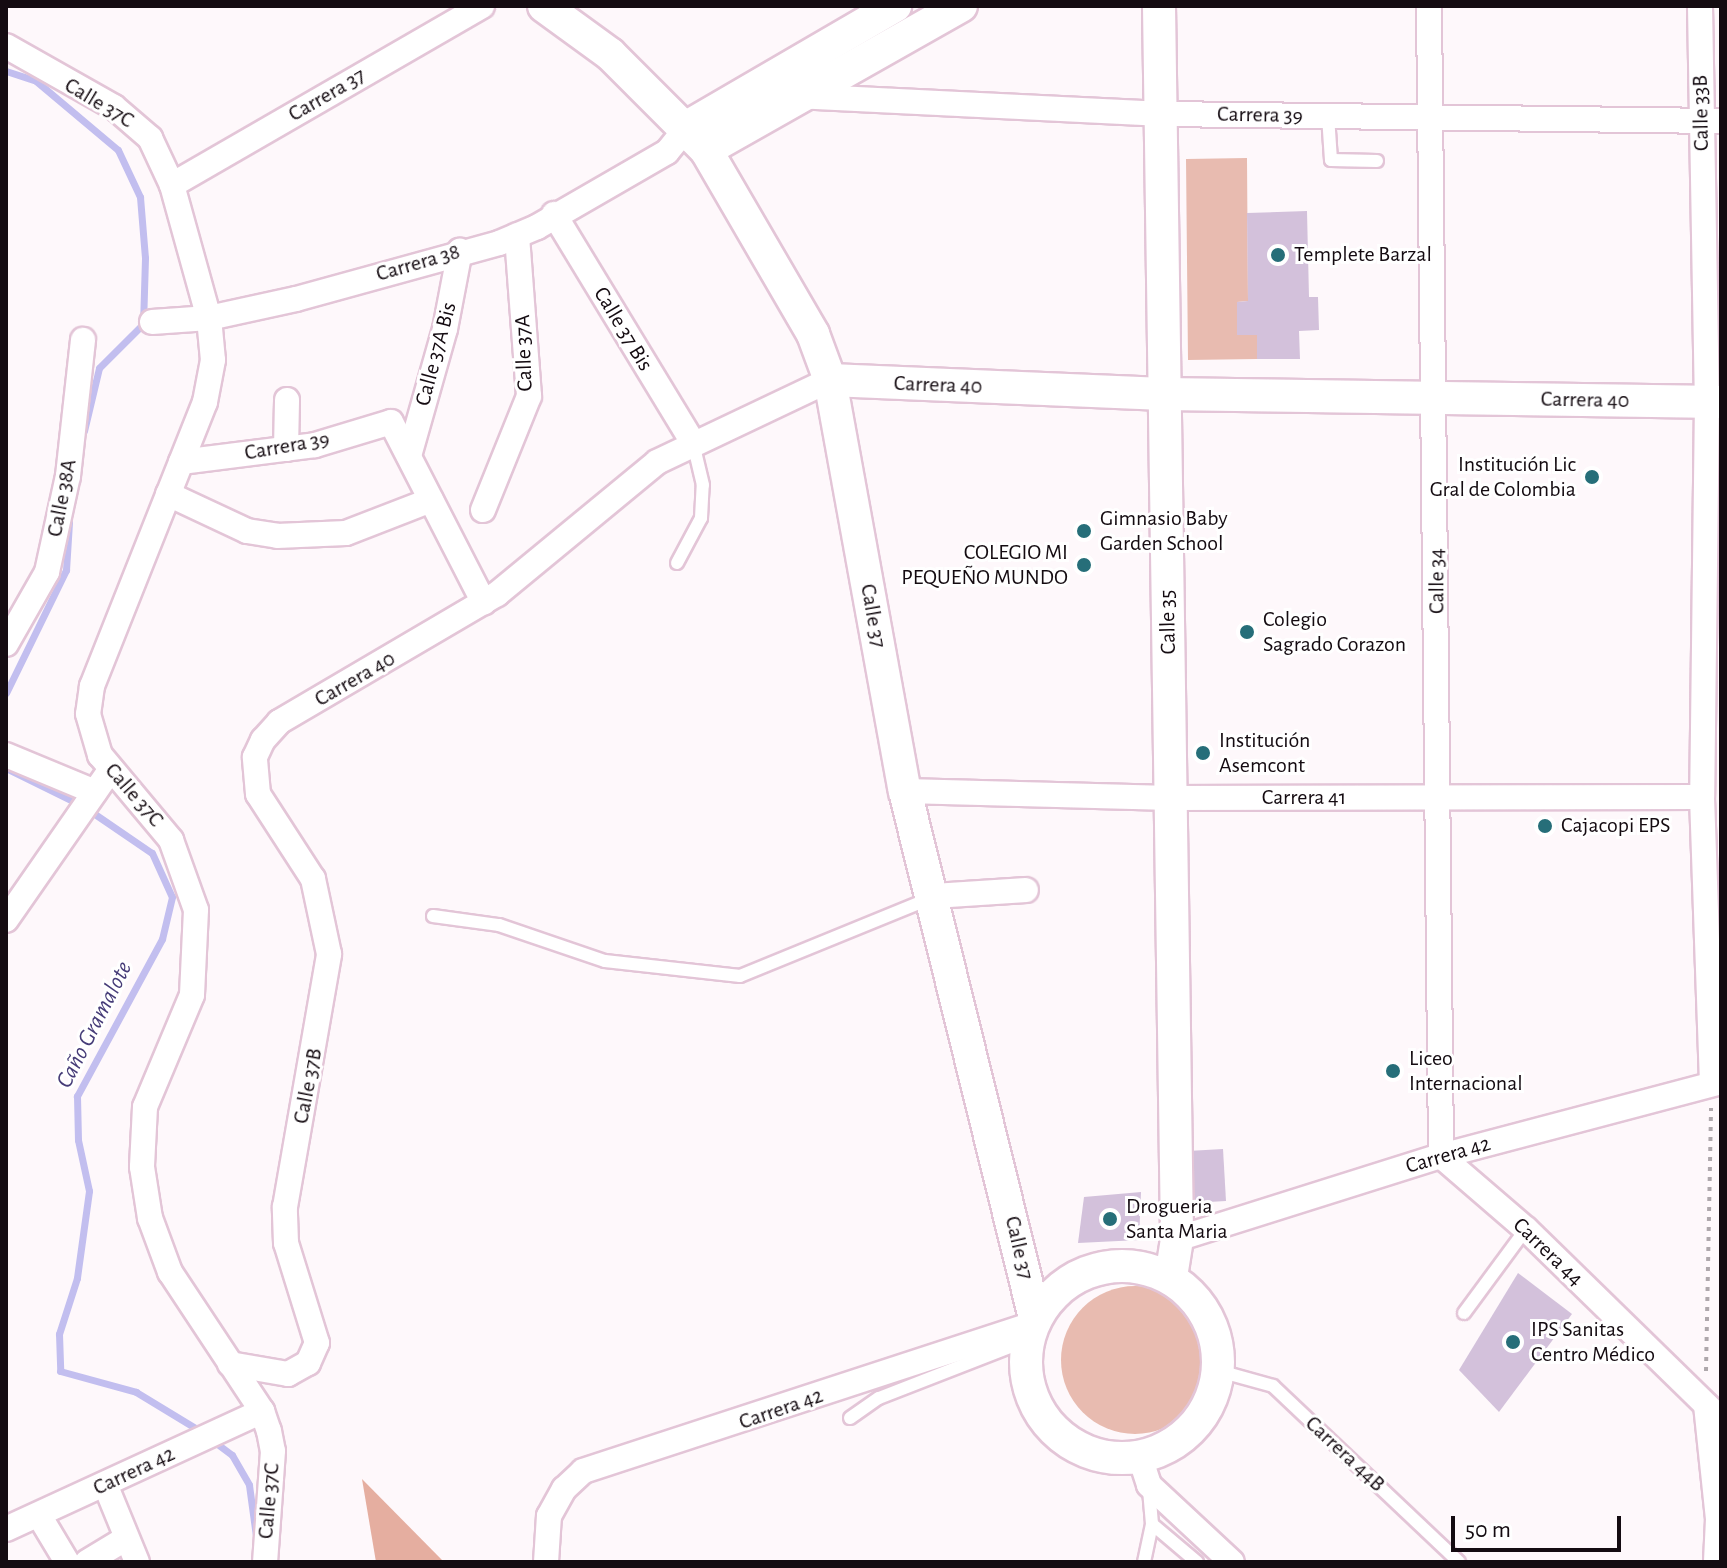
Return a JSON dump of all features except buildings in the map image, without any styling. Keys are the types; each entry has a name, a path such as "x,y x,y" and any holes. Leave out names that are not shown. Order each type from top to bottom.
{"street":[{"name":"Carrera 37","path":"172,185 482,6"},
{"name":"Calle 37","path":"544,6 610,54 696,138 813,334 830,380 905,791 934,896 1032,1327"},
{"name":"Carrera 38","path":"791,87 895,6"},
{"name":"Carrera 38","path":"152,322 209,318 296,299 517,235 791,87 961,6"},
{"name":"Calle 35","path":"1159,6 1177,1239 1171,1278"},
{"name":"Calle 34","path":"1429,6 1436,397 1441,1156"},
{"name":"Calle 33B","path":"1700,6 1711,121 1714,415 1702,797 1716,1082"},
{"name":"Calle 37C","path":"6,46 133,120 162,157 209,318 210,381 92,686 90,728 111,769 171,840 196,910 192,995 145,1107 142,1167 150,1218 170,1272 262,1411 273,1451 265,1562"},
{"name":"Carrera 39","path":"791,87 1162,114 1711,121"},
{"name":"Calle 37 Bis","path":"554,214 693,443"},
{"name":"Calle 37A","path":"483,510 529,396 517,235"},
{"name":"Calle 37A Bis","path":"409,456 445,329 460,250"},
{"name":"Calle 38A","path":"6,644 47,572 68,476 83,340"},
{"name":"Carrera 40","path":"263,740 279,722 484,603 657,462 830,380 1164,394 1436,397 1714,415"},
{"path":"286,449 287,400"},
{"name":"Carrera 39","path":"181,462 286,449 391,422"},
{"name":"Calle 37A Bis","path":"391,422 484,603"},
{"path":"168,494 247,531 277,536 346,533 431,500"},
{"name":"Calle 37B","path":"230,1364 288,1374 308,1363 317,1343 286,1243 285,1207 329,954 313,879 258,794 255,757 263,740"},
{"path":"6,755 93,795"},
{"path":"6,920 111,769"},
{"name":"Carrera 41","path":"905,791 1171,798 1702,797"},
{"path":"934,896 1026,890"},
{"name":"Carrera 42","path":"1177,1239 1441,1156 1716,1082"},
{"name":"Carrera 44","path":"1441,1156 1526,1229 1713,1412"},
{"path":"1144,1471 1194,1426 1211,1399 1219,1371 1210,1322 1194,1297 1171,1278 1143,1267 1099,1268 1049,1296 1032,1327 1029,1387 1052,1429 1092,1454 1144,1471 1232,1562"},
{"name":"Carrera 42","path":"546,1562 549,1516 564,1489 599,1464 687,1441 1032,1327"},
{"name":"Carrera 42","path":"6,1529 40,1517 262,1411"},
{"path":"1713,1412 1718,1519 1716,1562"},
{"path":"105,1484 137,1562"},
{"path":"40,1517 67,1562"},
{"path":"87,1562 125,1539"}],"lane":[{"path":"1328,116 1331,160 1377,161"},
{"path":"677,563 701,518 703,485 693,443"},
{"path":"433,916 499,925 605,961 740,976 934,896"},
{"path":"1464,1313 1526,1229"},
{"path":"850,1418 879,1398 1032,1327"},
{"name":"Carrera 44B","path":"1219,1371 1273,1386 1459,1562"},
{"path":"1144,1471 1152,1524 1144,1562"},
{"path":"1152,1524 1197,1562"}],"path":[{"path":"1713,1412 1716,1082"}],"shaded area":[{"path":"1247,158 1248,301 1237,302 1237,334 1257,335 1257,359 1188,360 1186,159"},
{"path":"1135,1286 1163,1292 1187,1308 1203,1332 1209,1360 1203,1388 1187,1412 1163,1428 1135,1434 1107,1428 1083,1412 1067,1388 1061,1360 1067,1332 1083,1308 1107,1292"},
{"path":"362,1479 444,1562 376,1562"}],"waterway":[{"name":"Caño Gramalote","path":"6,71 36,81 118,150 140,197 145,258 143,324 99,368 84,431"},
{"name":"Caño Gramalote","path":"6,693 66,570 69,522"},
{"name":"Caño Gramalote","path":"6,768 83,806 152,853 172,897 162,939 77,1096 78,1140 89,1191 77,1278 59,1334 60,1371 136,1392 202,1432"},
{"name":"Caño Gramalote","path":"212,1440 232,1455 249,1485 256,1536"}],"place":[{"name":"Templete Barzal","path":"1278,255"},
{"name":"Institución Lic Gral de Colombia","path":"1592,477"},
{"name":"Gimnasio Baby Garden School","path":"1084,531"},
{"name":"COLEGIO MI PEQUEÑO MUNDO","path":"1084,565"},
{"name":"Colegio Sagrado Corazon","path":"1247,632"},
{"name":"Institución Asemcont","path":"1203,753"},
{"name":"Cajacopi EPS","path":"1545,826"},
{"name":"Liceo Internacional","path":"1393,1071"},
{"name":"Drogueria Santa Maria","path":"1110,1219"},
{"name":"IPS Sanitas Centro Médico","path":"1513,1342"}]}
